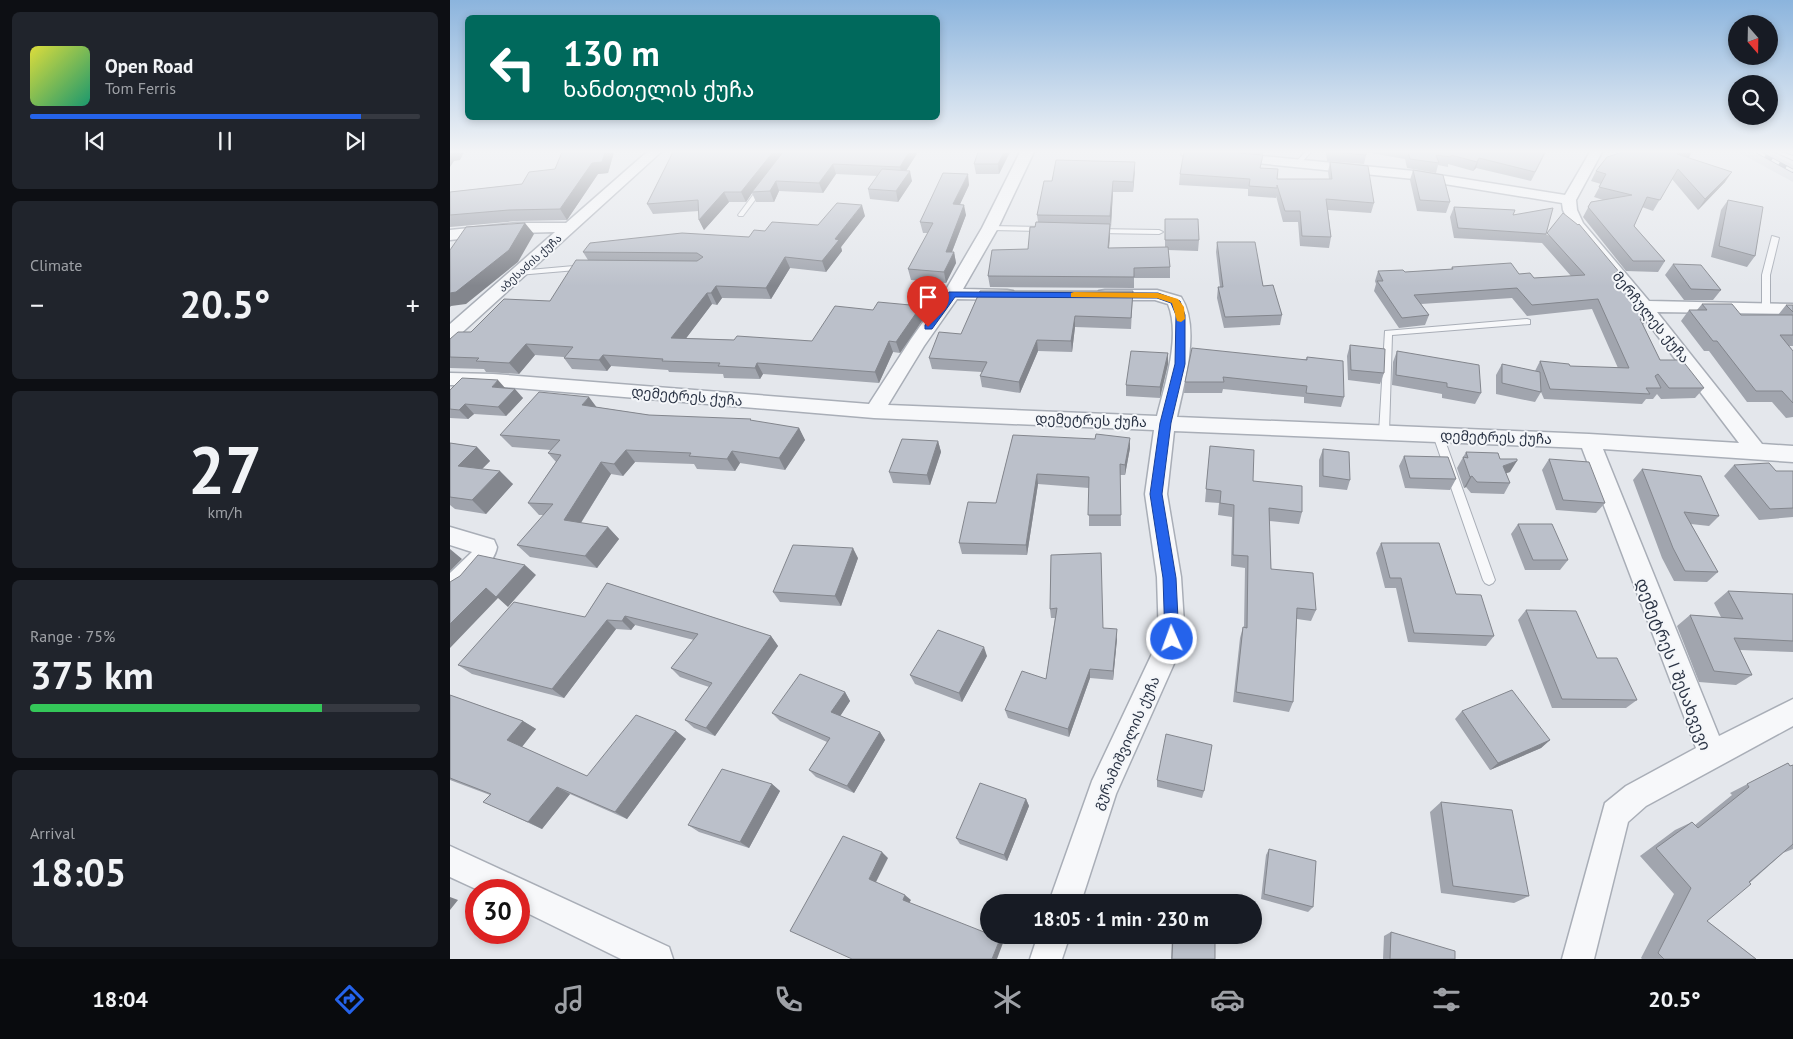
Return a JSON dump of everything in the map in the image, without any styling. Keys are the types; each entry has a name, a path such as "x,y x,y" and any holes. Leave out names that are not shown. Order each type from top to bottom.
{"street":[{"name":"აბესაძის ქუჩა","path":"450,334 604,197"},
{"path":"874,411 917,343 952,294 990,228 1005,197"},
{"path":"1549,197 1569,200 1571,197"},
{"name":"მერჩულეს ქუჩა","path":"1569,200 1570,210 1576,224 1644,306 1756,451"},
{"path":"450,235 517,228 570,227"},
{"path":"952,294 1020,295"},
{"name":"გურამიშვილის ქუჩა","path":"1068,894 1102,791 1172,639 1169,578 1156,494 1165,423 1180,364 1181,315 1175,301 1158,295 1089,295"},
{"path":"1644,306 1793,309"},
{"name":"დემეტრეს ქუჩა","path":"450,379 503,381 874,411 1588,441 1793,454"},
{"name":"დემეტრეს I შესახვევი","path":"1578,959 1616,812 1636,796 1712,754 1588,441"},
{"path":"450,536 486,547 485,554 450,589"},
{"path":"1712,754 1793,712"},
{"path":"450,861 488,879"},
{"path":"530,898 657,959"},
{"path":"1046,959 1051,944"}],"lane":[{"path":"741,215 755,197"},
{"path":"990,228 1050,230"},
{"path":"1089,231 1159,232"},
{"path":"1766,308 1766,275 1775,238"},
{"path":"518,273 595,267"},
{"path":"1384,433 1388,334 1527,322"},
{"path":"1438,435 1489,580"}],"building":[{"path":"450,197 569,197 560,209 509,210 450,215"},
{"path":"651,197 720,197 699,220 698,200 647,204"},
{"path":"932,197 957,197 953,204 964,205 946,252 954,252 944,272 908,269 933,223 920,222"},
{"path":"1041,197 1112,197 1110,216 1037,215"},
{"path":"1281,197 1373,197 1374,203 1326,199 1331,237 1302,236 1300,211 1285,211"},
{"path":"1419,197 1449,197 1450,202 1420,200"},
{"path":"1622,197 1662,197 1660,200 1647,197 1634,226 1665,261 1633,261 1588,207 1591,202"},
{"path":"1728,200 1763,207 1755,256 1719,246"},
{"path":"837,203 862,205 835,239 839,240 822,261 785,257 766,288 716,286 711,293 707,293 671,338 734,340 737,336 812,341 835,306 873,310 878,302 921,306 896,342 889,341 875,372 757,363 755,368 718,366 720,363 662,361 663,359 603,355 599,360 564,358 573,347 526,344 509,363 476,361 479,358 450,357 450,339 458,332 471,332 504,299 550,301 576,260 697,261 703,257 697,253 583,252 590,243 682,233 749,237 754,230 765,231 772,222 818,225"},
{"path":"1454,207 1515,210 1513,215 1553,208 1546,234 1458,228"},
{"path":"1563,213 1579,224 1620,273 1614,273 1647,319 1640,319 1660,360 1682,360 1704,388 1669,388 1658,374 1655,376 1661,388 1646,388 1650,394 1550,389 1540,361 1569,364 1570,366 1629,368 1598,299 1532,305 1517,288 1414,295 1429,315 1402,318 1377,281 1383,281 1378,271 1403,270 1405,272 1511,263 1519,274 1530,273 1534,278 1585,275 1547,233"},
{"path":"1165,219 1198,219 1199,240 1165,240"},
{"path":"1036,222 1110,224 1108,248 1168,247 1170,267 1134,268 1134,277 988,276 992,250 1028,249 1030,227 1035,227"},
{"path":"525,223 509,250 456,292 450,293 450,250 466,227"},
{"path":"1217,242 1255,242 1263,286 1273,285 1282,315 1225,317 1218,287 1223,287"},
{"path":"1673,264 1701,265 1721,290 1691,289"},
{"path":"980,291 1133,291 1131,318 1075,316 1071,341 1037,340 1019,382 980,376 987,362 929,358 939,332 961,334"},
{"path":"1702,304 1732,304 1741,315 1793,315 1793,335 1780,335 1793,351 1793,403 1782,391 1756,391 1717,341 1713,341 1689,310 1707,310"},
{"path":"1786,305 1793,305 1793,312"},
{"path":"1350,345 1385,349 1384,373 1351,370"},
{"path":"1192,348 1307,360 1307,357 1343,361 1344,397 1306,393 1307,386 1223,377 1224,382 1185,382"},
{"path":"1131,351 1168,353 1160,387 1126,385"},
{"path":"1397,351 1479,365 1481,393 1447,387 1447,383 1396,375"},
{"path":"1502,364 1540,372 1541,392 1502,383"},
{"path":"462,378 498,380 492,387 515,389 498,407 465,404 459,410 450,409 450,390"},
{"path":"539,392 589,397 582,405 649,415 751,419 799,428 779,458 732,451 727,459 689,456 691,453 626,450 614,464 601,462 564,520 608,527 585,556 517,545 553,504 528,503 561,455 548,453 560,440 500,435"},
{"path":"1096,434 1130,438 1125,465 1120,464 1121,515 1088,515 1089,477 1037,474 1026,545 959,543 968,502 996,503 1013,435 1095,439"},
{"path":"902,439 938,441 927,475 889,472"},
{"path":"450,443 477,447 458,466 500,471 472,500 450,497"},
{"path":"1210,446 1254,450 1253,481 1302,486 1302,512 1269,508 1271,569 1313,573 1316,610 1297,608 1293,702 1236,692 1243,627 1247,628 1248,556 1233,555 1234,505 1220,503 1221,491 1206,489"},
{"path":"1323,449 1349,452 1350,480 1323,476"},
{"path":"1466,452 1498,453 1500,459 1517,459 1517,461 1503,466 1510,483 1477,482 1472,476 1470,477 1463,457 1468,458"},
{"path":"1404,456 1448,457 1456,479 1410,478"},
{"path":"1549,459 1589,462 1605,503 1563,500"},
{"path":"1769,463 1776,471 1793,471 1793,508 1770,509 1734,465"},
{"path":"1642,469 1701,476 1719,516 1684,512 1718,572 1685,571 1673,548"},
{"path":"1518,524 1552,524 1568,560 1533,560"},
{"path":"1381,543 1439,543 1456,594 1481,595 1494,636 1414,633 1401,578 1390,578"},
{"path":"793,545 853,548 835,596 773,592"},
{"path":"1101,553 1103,628 1117,629 1113,671 1090,669 1068,729 1005,710 1022,671 1046,679 1057,608 1050,609 1051,555"},
{"path":"478,555 525,565 496,597 486,588 450,624 450,582 460,576"},
{"path":"607,583 771,636 706,728 685,720 712,683 671,668 698,634 625,616 622,621 607,620 552,689 458,665 514,602 585,617"},
{"path":"1728,591 1793,594 1793,641 1734,638 1752,675 1714,671 1690,615 1743,619"},
{"path":"1526,610 1576,611 1597,658 1617,658 1637,700 1562,699"},
{"path":"938,630 984,647 959,693 910,675"},
{"path":"800,674 845,692 831,712 880,732 847,786 809,770 830,738 772,713"},
{"path":"1512,690 1550,740 1498,763 1462,711"},
{"path":"450,695 523,721 507,740 587,776 636,715 676,731 615,812 557,787 528,822 483,802 491,794 450,778"},
{"path":"1166,734 1212,745 1204,791 1157,780"},
{"path":"1788,763 1790,766 1793,765 1793,844 1749,882 1751,884 1707,921 1756,959 1664,959 1658,953 1691,888 1656,848 1692,822 1698,828 1749,787 1747,784"},
{"path":"722,769 772,784 740,842 688,825"},
{"path":"980,783 1026,799 1004,855 956,838"},
{"path":"1441,802 1512,810 1529,896 1453,886"},
{"path":"843,836 882,852 869,879 905,895 903,900 980,930 980,944 998,944 992,959 852,959 790,931"},
{"path":"1269,849 1316,861 1313,907 1264,894"},
{"path":"1391,932 1455,951 1455,959 1390,959"},
{"path":"1173,944 1215,944 1215,959 1172,959"}],"slow traffic":[{"path":"1074,295 1158,295 1175,301 1179,307 1181,319"}],"route":[{"path":"928,327 952,294 1158,295 1175,301 1181,315 1180,364 1165,423 1156,494 1169,578 1172,639"}]}
